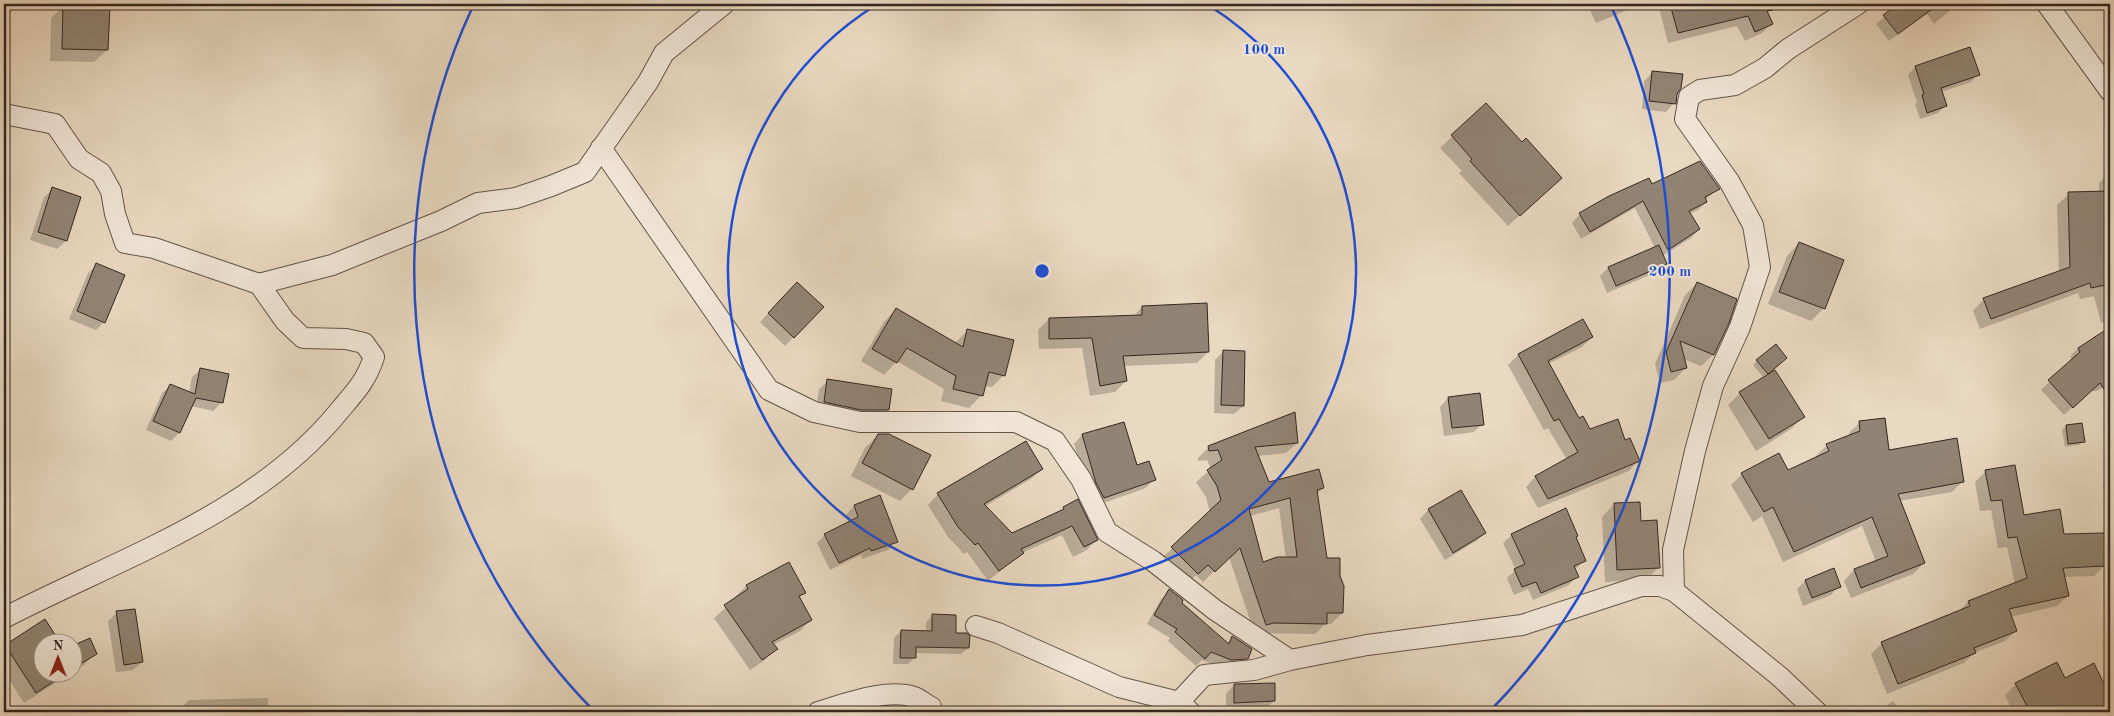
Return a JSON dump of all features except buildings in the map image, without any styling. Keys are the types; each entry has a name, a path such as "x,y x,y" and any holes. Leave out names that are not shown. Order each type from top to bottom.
{"street":[{"path":"4,114 55,124 79,159 101,173 111,190 115,214 125,243 154,248 259,284 332,265 441,221 478,203 516,198 585,172 648,82 664,53 724,4"},
{"path":"1674,591 1673,550 1694,451 1713,386 1740,327 1760,267 1753,225 1729,181 1686,119 1689,97 1700,90 1734,85 1765,68 1788,49 1858,4"},
{"path":"2047,4 2110,92"},
{"path":"601,148 769,390 814,412 860,422 1016,422 1055,441 1081,479 1107,532 1153,561 1215,610 1290,660"},
{"path":"4,618 126,561 227,506 293,460 320,436 368,376 374,357 364,343 346,339 304,338 285,321 259,284"},
{"path":"976,626 998,633 1119,687 1185,707 1204,675 1254,670 1290,660 1367,645 1522,625 1641,586 1660,586 1674,591 1779,676 1818,712"},
{"path":"818,712 850,702 896,693 916,697 930,707 931,712"}]}
